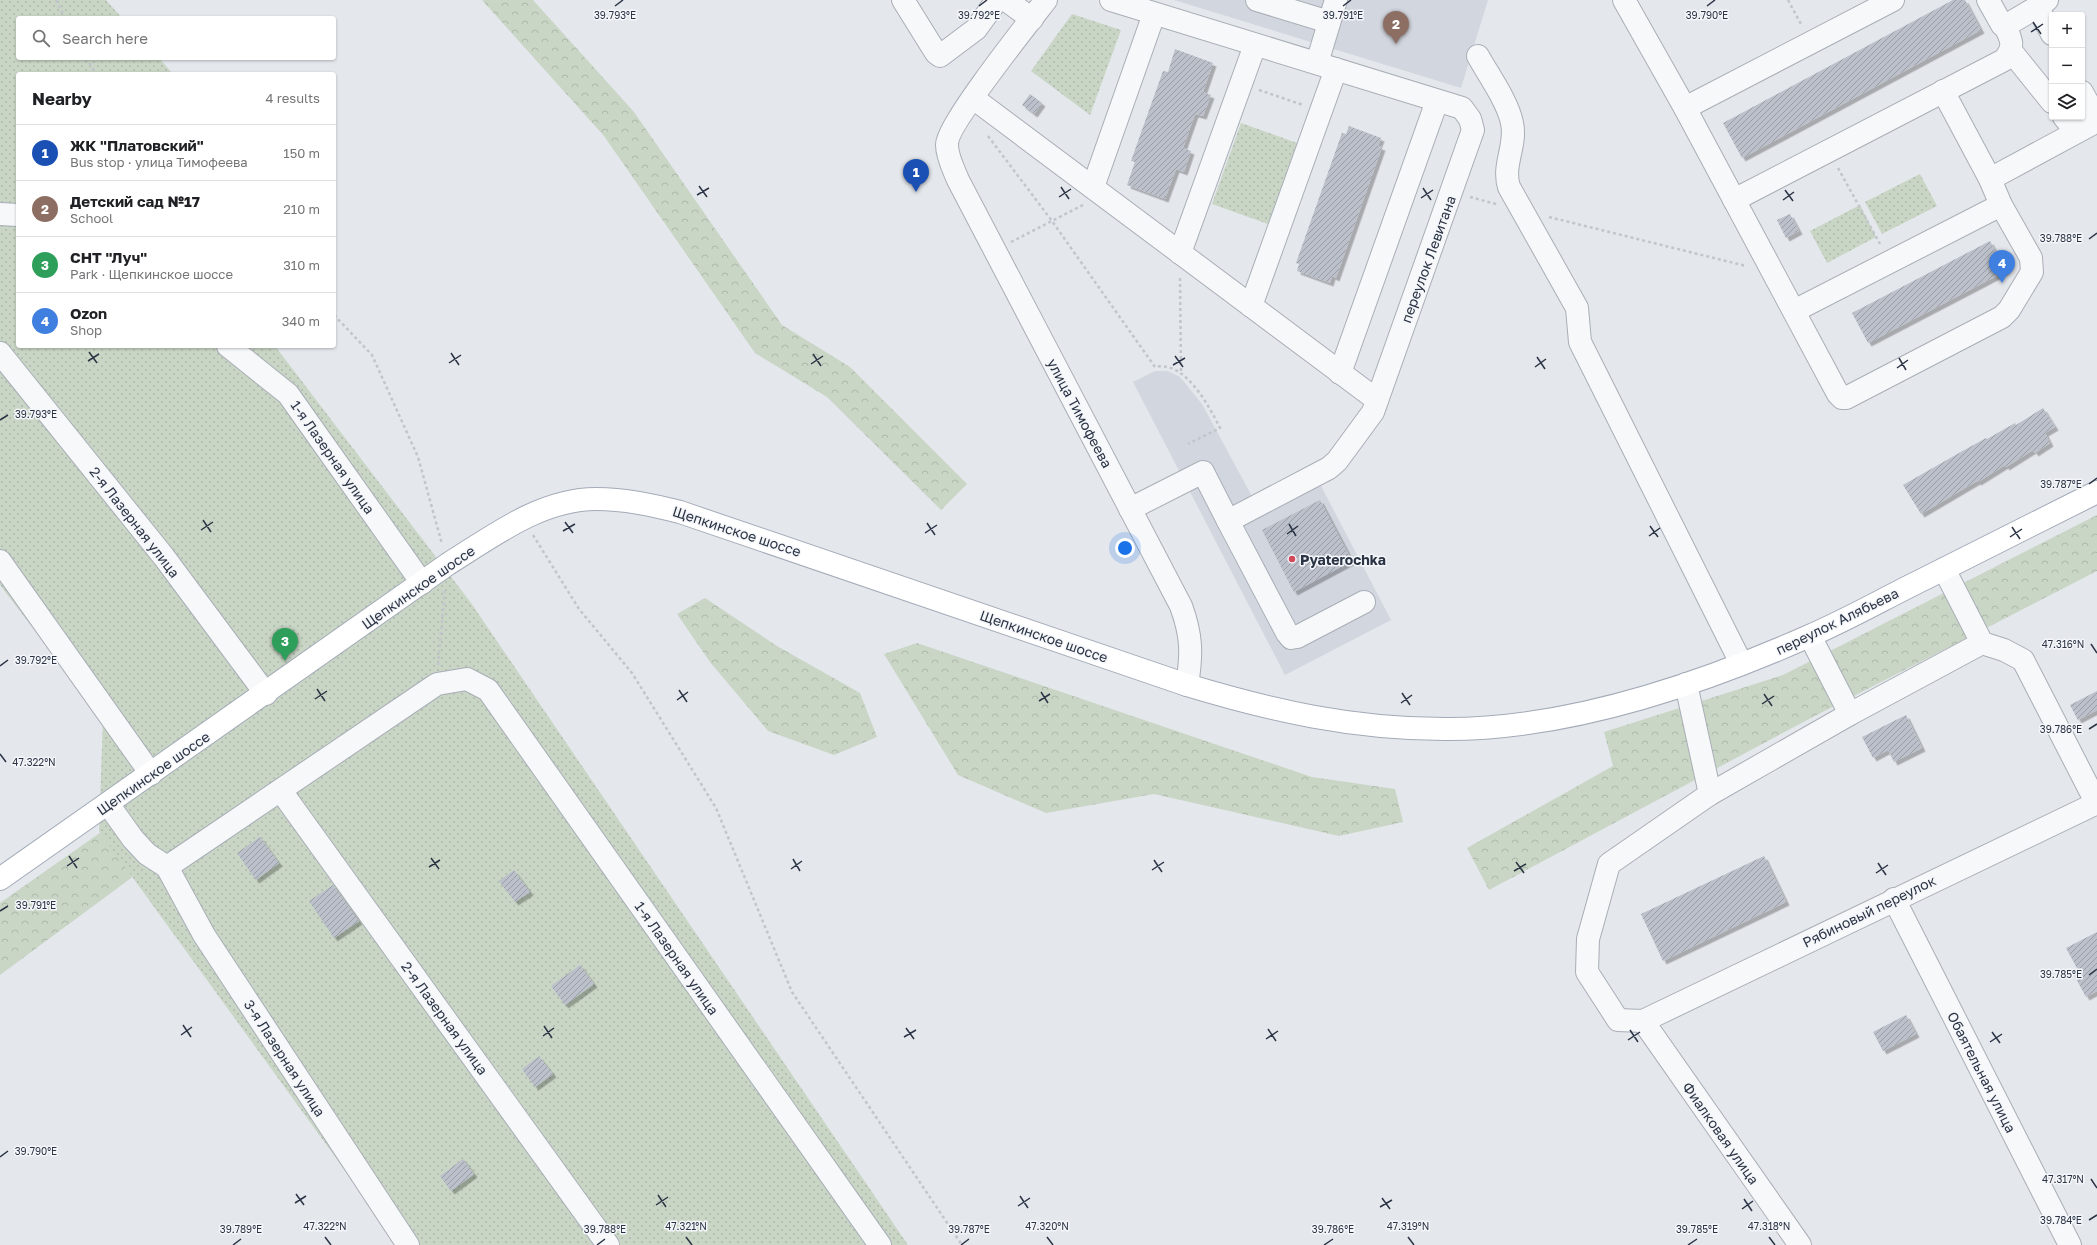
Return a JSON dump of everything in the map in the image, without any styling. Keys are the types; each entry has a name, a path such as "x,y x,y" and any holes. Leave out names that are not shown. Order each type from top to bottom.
{"main road":[{"name":"переулок Алябьева","path":"1564,717 1613,705 1686,684 1810,636 2097,492"},
{"name":"Щепкинское шоссе","path":"0,879 266,694 448,564 506,527 546,508 594,498 620,499 680,512 1188,685 1254,705 1298,715 1346,723 1394,728 1445,729 1501,726 1564,717"}],"street":[{"path":"903,0 936,53 940,56 976,29 997,0"},
{"path":"1006,0 1032,19"},
{"path":"1046,0 973,98 1340,373 1375,406"},
{"path":"1111,0 1437,101 1340,373"},
{"path":"1256,0 1329,22"},
{"path":"1251,306 1321,112 1329,22 1336,0"},
{"path":"1624,0 1686,108 1838,394 1842,398 1846,398 2006,314 2032,272 2031,258 2001,205 1990,179 1943,91"},
{"path":"1686,108 1893,0"},
{"path":"1988,0 2002,25"},
{"path":"1734,200 2004,60 2011,51 2011,39 2005,26 2043,3 2049,24"},
{"path":"1098,191 1154,14"},
{"path":"1180,253 1255,44"},
{"path":"2011,51 2049,98"},
{"path":"1478,56 1506,106 1512,123 1513,145 1506,177 1509,187 1577,308 1580,342 1742,663"},
{"name":"улица Тимофеева","path":"973,98 950,133 947,145 951,163 958,180 1181,606 1189,626 1192,655 1188,685"},
{"path":"1990,179 2070,125 2090,125 2094,120 2094,114 2085,98"},
{"name":"переулок Левитана","path":"1228,521 1334,465 1375,406 1474,130 1470,119 1462,108 1437,101"},
{"path":"1794,311 2001,205"},
{"path":"0,214 16,216"},
{"name":"1-я Лазерная улица","path":"230,348 288,394 422,583"},
{"name":"2-я Лазерная улица","path":"0,353 164,557 266,694"},
{"path":"1130,509 1202,472 1291,638 1297,637 1364,602"},
{"path":"0,561 151,774"},
{"path":"1944,569 1982,643 2004,650 2023,660 2097,804"},
{"path":"1810,636 1850,714"},
{"path":"1643,1021 1618,1020 1587,972 1588,939 1609,864 1710,794 1850,714 1982,643"},
{"name":"1-я Лазерная улица","path":"437,684 467,679 488,690 880,1245"},
{"path":"108,804 133,839 147,854 167,867 437,684"},
{"path":"1686,684 1710,794"},
{"name":"2-я Лазерная улица","path":"281,791 608,1245"},
{"name":"Рябиновый переулок","path":"1643,1021 1894,899 2097,804"},
{"name":"3-я Лазерная улица","path":"167,867 204,935 408,1245"},
{"name":"Обаятельная улица","path":"1894,899 2070,1245"},
{"name":"Фиалковая улица","path":"1643,1021 1800,1245"}],"path":[{"path":"56,0 64,16"},
{"path":"1788,0 1811,43"},
{"path":"87,60 95,72"},
{"path":"1241,83 1321,112"},
{"path":"986,132 1052,221 1155,367 1162,365 1181,374 1200,392 1220,428 1188,444"},
{"path":"1829,152 1890,262"},
{"path":"995,250 1052,221 1098,191"},
{"path":"1451,192 1774,273"},
{"path":"1180,253 1181,374"},
{"path":"336,317 372,355 418,457 448,564 437,684"},
{"path":"523,519 579,609 632,673 716,808 792,992 962,1245"}],"shaded area":[{"path":"1174,0 1488,0 1461,88"},
{"path":"1155,371 1168,371 1180,377 1202,404 1261,513 1320,484 1391,620 1285,675 1133,382"}],"green space":[{"path":"0,0 106,0 120,16 16,16 16,60 161,60 171,72 16,72 16,348 277,348 471,603 908,1245 399,1245 99,831 103,720 0,585"},
{"path":"482,0 533,0 634,112 782,325 850,367 967,484 941,510 827,397 755,353 604,136"},
{"path":"1072,14 1121,30 1090,115 1031,71"},
{"path":"1241,123 1297,143 1268,224 1212,204"},
{"path":"1920,174 1937,206 1882,234 1865,202"},
{"path":"1860,205 1876,237 1827,263 1810,231"},
{"path":"2097,515 2097,571 1809,719 1489,890 1467,848 1613,766 1604,732 1783,675"},
{"path":"705,598 777,646 860,693 877,737 834,755 768,731 710,662 677,614"},
{"path":"429,602 169,850 0,975 0,903"},
{"path":"917,643 1312,777 1395,789 1403,822 1339,836 1154,794 1046,813 958,775 884,654"}],"building":[{"path":"1953,0 1965,0 1981,30 1742,158 1723,123"},
{"path":"1175,49 1213,63 1203,92 1211,95 1203,116 1195,114 1183,148 1191,151 1184,172 1176,169 1165,199 1127,185 1135,162 1131,161 1143,127 1163,71 1168,72"},
{"path":"1030,94 1042,103 1034,114 1022,105"},
{"path":"1349,126 1381,138 1378,146 1382,147 1336,278 1332,276 1330,283 1297,271 1299,264 1296,263 1342,133 1346,134"},
{"path":"1790,214 1799,231 1786,238 1777,220"},
{"path":"1990,241 2006,271 1868,343 1852,313"},
{"path":"2043,408 2055,427 2045,433 2050,443 2035,453 2033,450 2006,467 2005,465 1921,514 1903,485 1986,438 1987,439 2015,423 2016,425"},
{"path":"1320,500 1352,561 1294,592 1262,530"},
{"path":"2097,691 2097,710 2078,720 2070,705"},
{"path":"1906,715 1922,748 1894,762 1888,750 1873,758 1862,737"},
{"path":"260,837 279,863 256,880 237,853"},
{"path":"1764,856 1786,902 1663,961 1641,914"},
{"path":"514,870 530,892 515,902 499,881"},
{"path":"333,885 359,921 334,938 309,901"},
{"path":"2097,932 2097,991 2086,997 2074,975 2079,972 2066,948"},
{"path":"580,965 594,984 565,1005 551,986"},
{"path":"1906,1015 1916,1034 1883,1051 1873,1032"},
{"path":"539,1056 553,1074 535,1087 522,1069"},
{"path":"463,1159 474,1174 451,1191 440,1176"}],"place":[{"name":"Детский сад №17","path":"1396,44"},
{"name":"ЖК \"Платовский\"","path":"916,192"},
{"name":"Ozon","path":"2002,283"},
{"name":"Pyaterochka","path":"1292,559"},
{"name":"СНТ \"Луч\"","path":"285,661"}]}
